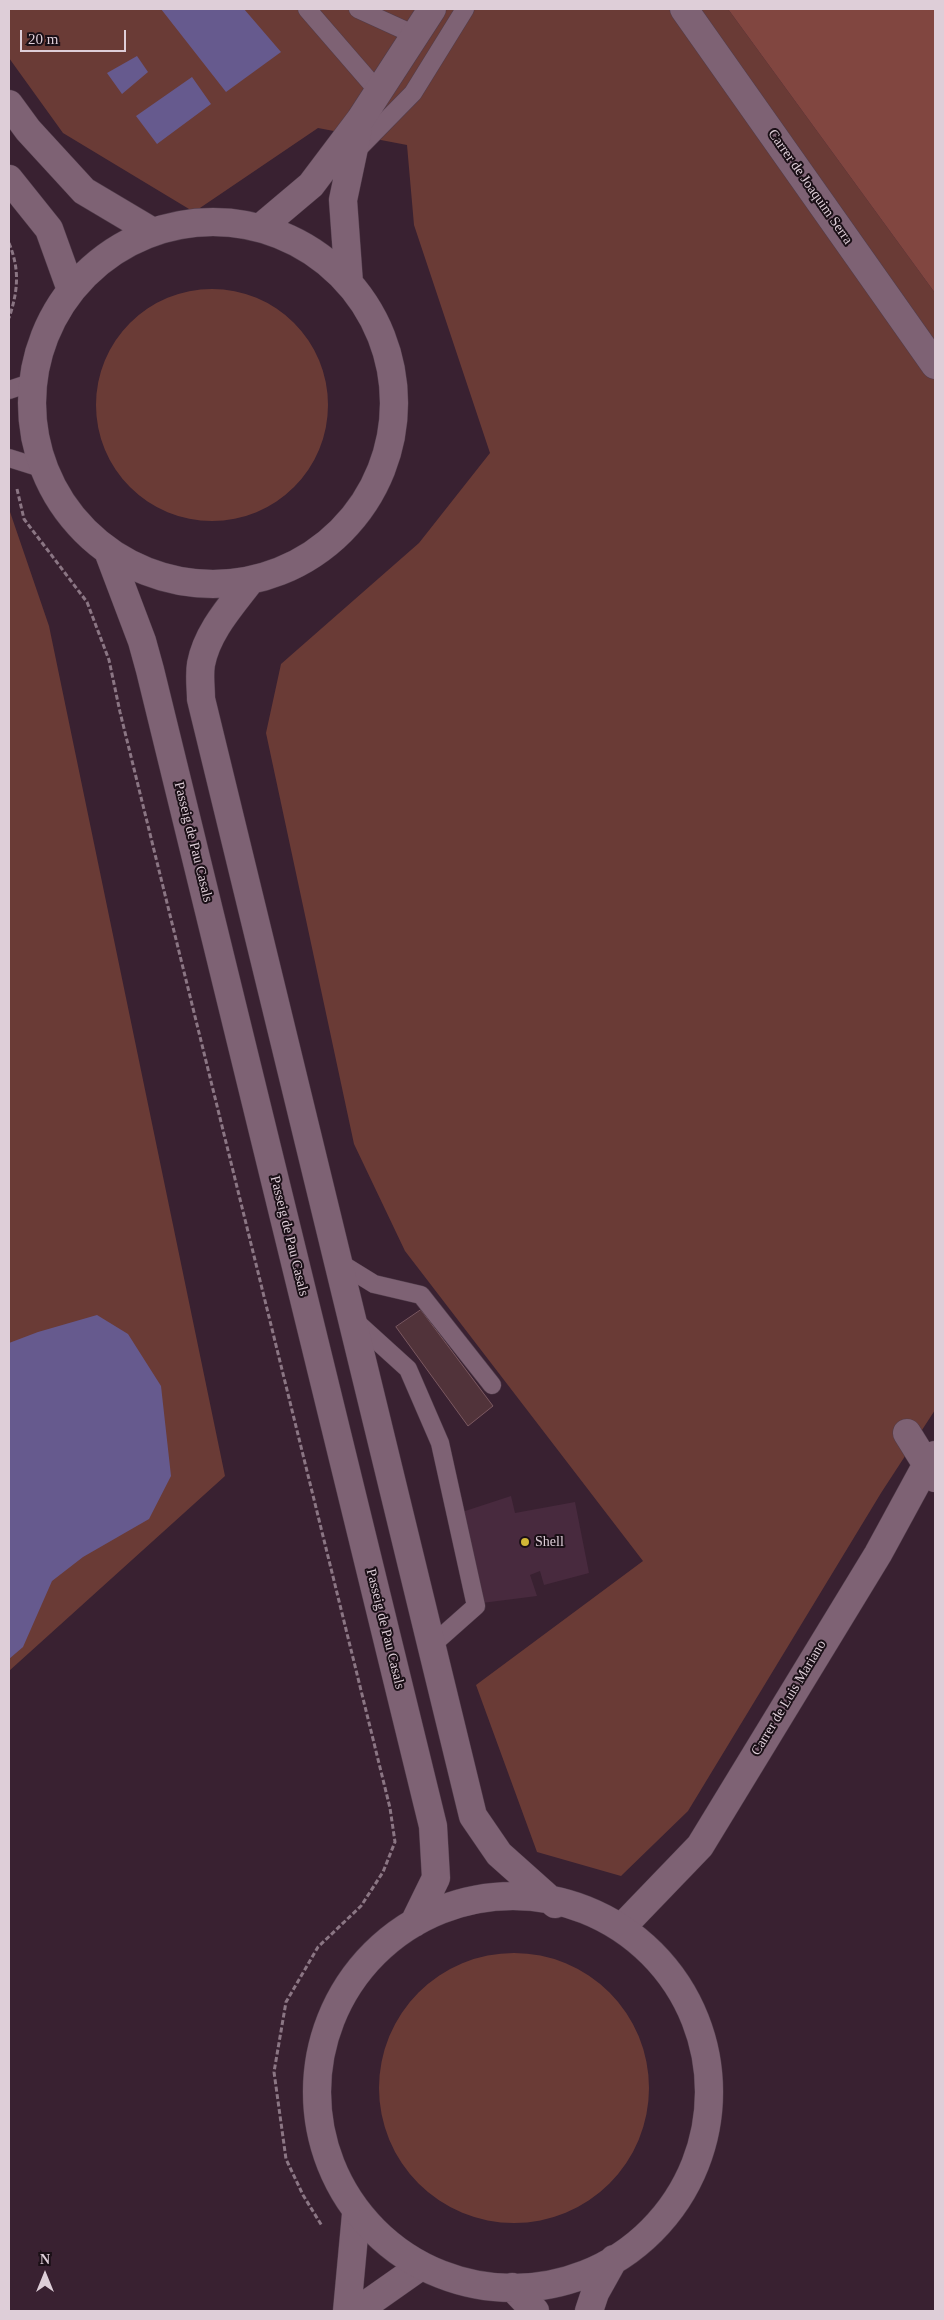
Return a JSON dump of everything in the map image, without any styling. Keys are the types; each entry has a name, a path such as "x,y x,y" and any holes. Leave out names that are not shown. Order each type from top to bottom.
{"street":[{"path":"260,228 311,185 360,120 432,9"},
{"name":"Carrer de Joaquim Serra","path":"684,9 935,365"},
{"path":"9,104 28,130 84,191 154,232"},
{"path":"349,283 343,200 360,120"},
{"path":"9,179 49,229 71,290"},
{"path":"206,222 233,223 260,228 285,237 308,249 330,264 349,283 377,325 387,348 392,373 394,423 384,464 370,494 356,516 339,534 298,564 250,581 201,584 152,574 108,551 88,534 55,493 44,469 21,386 37,357 57,311 71,290 108,255 130,242 154,232 180,225 206,222"},
{"name":"Passeig de Pau Casals","path":"108,551 150,670 433,1826 436,1878 414,1923"},
{"path":"250,581 228,610 206,649 201,665 202,699 473,1816 499,1854 555,1904"},
{"path":"907,1433 932,1466"},
{"name":"Carrer de Luis Mariano","path":"623,1926 700,1846 932,1466"},
{"path":"507,1899 555,1904 591,1909 623,1926 650,1949 673,1974 688,2000 707,2061 709,2092 707,2120 700,2149 689,2176 675,2201 657,2223 637,2242 614,2259 568,2278 540,2284 512,2287 465,2282 421,2266 386,2243 356,2214 324,2155 314,2088 327,2022 362,1965 414,1923 459,1905 488,1901 507,1899"},
{"path":"347,2311 356,2214"},
{"path":"590,2311 595,2293 614,2259"},
{"path":"357,2311 421,2266"},
{"path":"512,2287 535,2311"}],"lane":[{"path":"308,9 378,91"},
{"path":"358,9 415,35"},
{"path":"352,154 413,93 465,9"},
{"path":"9,458 44,469"},
{"path":"340,1263 374,1284 421,1295 492,1385"},
{"path":"353,1320 408,1369 440,1443 476,1606 432,1645"}],"path":[{"path":"9,243 14,257 17,294 9,318"},
{"path":"15,485 24,518 87,602 110,660 120,712 390,1808 395,1842 383,1872 360,1906 318,1947 286,2002 274,2072 286,2159 325,2234"}],"shaded area":[{"path":"9,9 728,9 935,293 935,1410 881,1493 688,1811 621,1876 537,1852 476,1685 643,1561 405,1251 354,1144 266,733 281,664 419,543 490,453 414,225 407,145 318,128 194,212 63,133 9,58"},
{"path":"161,9 244,9 281,52 226,92"},
{"path":"728,9 935,9 935,293"},
{"path":"137,56 148,72 122,94 107,73"},
{"path":"192,77 211,104 157,144 136,116"},
{"path":"201,289 223,289 246,294 267,303 286,315 302,331 314,350 323,371 328,394 326,428 314,460 302,479 286,495 267,507 246,516 223,521 201,521 178,516 157,507 138,495 122,479 110,460 101,439 96,416 96,394 101,371 110,350 122,331 138,315 157,303 178,294"},
{"path":"9,509 49,626 225,1476 9,1671"},
{"path":"97,1315 128,1334 161,1386 171,1476 149,1519 83,1557 52,1581 23,1647 9,1659 9,1343 38,1332"},
{"name":"Shell","path":"511,1496 515,1513 575,1502 589,1573 544,1585 540,1571 530,1575 537,1596 482,1603 459,1513"},
{"path":"527,1953 566,1963 600,1983 610,1992 619,2002 639,2036 647,2062 649,2088 647,2114 639,2140 619,2174 610,2184 600,2193 566,2213 527,2223 501,2223 462,2213 450,2207 428,2193 409,2174 389,2140 381,2114 379,2075 389,2036 395,2024 409,2002 428,1983 462,1963 488,1955"}],"building":[{"path":"421,1310 493,1406 468,1426 396,1327"}],"place":[{"name":"Shell","path":"525,1542"}]}
